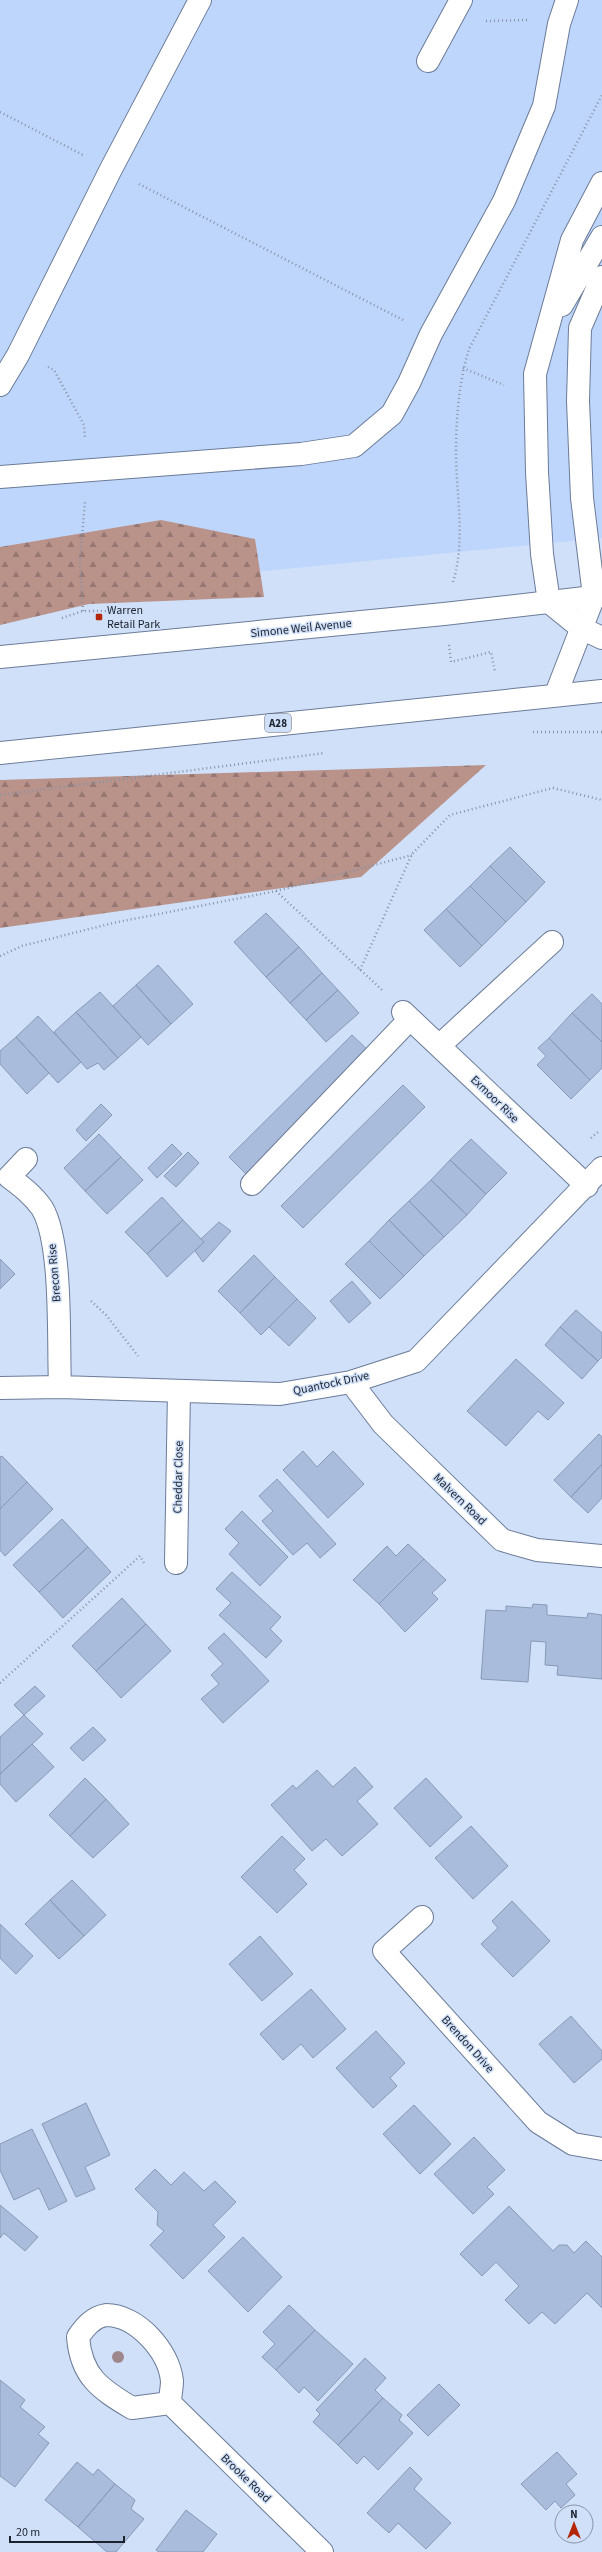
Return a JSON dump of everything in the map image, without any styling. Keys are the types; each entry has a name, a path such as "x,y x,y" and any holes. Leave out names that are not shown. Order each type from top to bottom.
{"main road":[{"path":"0,385 18,355 111,169 200,0"},
{"path":"0,477 301,454 354,446 392,414 409,384 431,334 504,200 544,106 559,24 567,0"},
{"path":"428,61 458,6"},
{"path":"602,183 572,240 550,325 535,374 538,487 542,554 549,602 581,628 602,638"},
{"path":"550,325 602,237"},
{"path":"556,694 581,628 598,596 582,498 578,401 580,328 602,277"},
{"name":"Simone Weil Avenue","path":"0,657 598,596"},
{"name":"A28","path":"0,752 556,694 602,691"},
{"path":"440,1046 552,942"},
{"name":"Exmoor Rise","path":"252,1184 407,1016 587,1186"},
{"name":"Brecon Rise","path":"26,1159 4,1180 28,1191 42,1209 54,1246 60,1387"},
{"name":"Quantock Drive","path":"0,1388 60,1387 280,1394 351,1382 416,1361 587,1186 602,1168"},
{"name":"Malvern Road","path":"351,1382 383,1424 502,1540 537,1550 602,1556"},
{"name":"Cheddar Close","path":"176,1563 179,1391"},
{"name":"Brendon Drive","path":"422,1917 384,1951 538,2122 573,2144 602,2149"},
{"path":"106,2315 126,2318 136,2324 163,2355 172,2381 170,2403 132,2408 94,2381 83,2367 79,2350 78,2337 88,2324 99,2316 106,2315"},
{"name":"Brooke Road","path":"170,2403 322,2552"}],"path":[{"path":"458,6 477,21 530,20"},
{"path":"456,452 463,368 468,349 602,95"},
{"path":"0,112 431,334"},
{"path":"18,355 54,370 84,425 88,470 80,561 83,611"},
{"path":"530,732 602,732"},
{"path":"0,795 333,752"},
{"path":"360,970 412,854 450,814 552,788 602,800"},
{"path":"0,952 113,923 276,891 412,854"},
{"path":"276,891 388,995"},
{"path":"0,956 6,951"},
{"path":"88,1299 106,1315 138,1356"},
{"path":"0,1683 140,1556"}],"shaded area":[{"name":"Warren Retail Park","path":"0,0 602,0 602,538 0,597"}],"green space":[{"path":"161,520 255,539 264,597 89,604 0,625 0,547"},
{"path":"486,765 361,877 0,928 0,780"}],"building":[{"path":"510,847 545,882 526,902 490,866"},
{"path":"490,866 526,902 506,922 470,886"},
{"path":"470,886 506,922 482,946 446,909"},
{"path":"446,909 482,946 460,967 424,930"},
{"path":"266,913 299,947 266,977 234,942"},
{"path":"299,947 322,973 290,1003 266,977"},
{"path":"158,965 193,1004 171,1024 136,985"},
{"path":"322,973 338,990 306,1020 290,1003"},
{"path":"136,985 171,1024 148,1045 113,1006"},
{"path":"338,990 359,1013 326,1042 306,1020"},
{"path":"100,992 141,1037 118,1058 76,1012"},
{"path":"592,994 602,1004 602,1042 572,1013"},
{"path":"76,1012 118,1058 104,1070 98,1063 87,1069 54,1032"},
{"path":"572,1013 602,1042 602,1068 590,1080 549,1038"},
{"path":"38,1016 81,1062 58,1083 16,1037"},
{"path":"352,1035 374,1056 251,1179 229,1157"},
{"path":"16,1037 49,1073 27,1094 0,1064 0,1051"},
{"path":"549,1038 590,1080 571,1099 537,1065 546,1056 538,1048"},
{"path":"403,1085 425,1107 303,1228 281,1206"},
{"path":"101,1104 112,1115 86,1141 76,1130"},
{"path":"99,1134 121,1157 85,1191 64,1168"},
{"path":"471,1139 507,1173 486,1194 450,1160"},
{"path":"172,1144 182,1154 157,1178 148,1168"},
{"path":"188,1152 199,1163 176,1187 164,1176"},
{"path":"121,1157 143,1180 107,1214 85,1191"},
{"path":"450,1160 486,1194 467,1215 431,1180"},
{"path":"431,1180 467,1215 444,1237 409,1201"},
{"path":"162,1197 183,1220 147,1254 125,1232"},
{"path":"409,1201 444,1237 424,1256 389,1220"},
{"path":"183,1220 204,1242 167,1277 147,1254"},
{"path":"389,1220 424,1256 404,1276 369,1241"},
{"path":"219,1222 231,1231 203,1262 195,1251 204,1242 201,1239"},
{"path":"369,1241 404,1276 380,1299 345,1264"},
{"path":"254,1255 275,1277 240,1313 218,1291"},
{"path":"0,1259 15,1274 0,1289"},
{"path":"275,1277 297,1299 261,1335 240,1313"},
{"path":"352,1281 371,1303 349,1323 330,1301"},
{"path":"297,1299 316,1318 289,1346 269,1327"},
{"path":"576,1310 602,1333 602,1357 598,1361 560,1327"},
{"path":"560,1327 598,1361 582,1379 545,1345"},
{"path":"516,1359 564,1403 548,1420 538,1411 506,1446 467,1411"},
{"path":"599,1434 602,1437 602,1464 571,1497 554,1480"},
{"path":"303,1451 317,1467 333,1451 364,1484 328,1518 283,1470"},
{"path":"2,1456 27,1482 0,1509 0,1457"},
{"path":"602,1464 602,1498 588,1513 571,1497"},
{"path":"277,1479 336,1544 320,1558 307,1543 293,1555 262,1521 273,1511 259,1496"},
{"path":"27,1482 53,1509 5,1556 0,1550 0,1509"},
{"path":"242,1511 288,1557 260,1586 229,1554 239,1543 225,1529"},
{"path":"62,1519 88,1547 39,1592 13,1565"},
{"path":"408,1544 424,1559 379,1604 353,1580 387,1546 396,1556"},
{"path":"88,1547 111,1572 63,1618 39,1592"},
{"path":"424,1559 446,1580 432,1593 438,1599 405,1632 379,1604"},
{"path":"232,1572 281,1617 270,1629 282,1641 266,1658 219,1615 231,1603 216,1589"},
{"path":"122,1598 146,1624 96,1671 72,1646"},
{"path":"533,1604 547,1605 547,1615 587,1618 588,1613 602,1615 602,1679 557,1675 558,1666 545,1665 546,1642 531,1641 528,1682 481,1679 486,1610 506,1611 506,1606 532,1608"},
{"path":"146,1624 171,1651 121,1698 96,1671"},
{"path":"224,1633 269,1681 223,1723 201,1699 219,1684 211,1675 223,1664 208,1648"},
{"path":"35,1686 45,1696 24,1715 14,1705"},
{"path":"24,1715 43,1734 0,1774 0,1737"},
{"path":"93,1727 106,1740 83,1761 70,1748"},
{"path":"32,1744 54,1767 16,1802 0,1784 0,1774"},
{"path":"355,1767 373,1787 357,1801 378,1824 342,1856 326,1839 312,1851 271,1805 293,1785 296,1789 317,1770 333,1787"},
{"path":"85,1778 106,1799 70,1836 49,1815"},
{"path":"426,1778 462,1817 430,1847 394,1808"},
{"path":"106,1799 129,1824 93,1858 70,1836"},
{"path":"471,1826 508,1866 473,1899 435,1858"},
{"path":"282,1836 305,1859 294,1870 307,1884 277,1913 241,1877"},
{"path":"72,1880 106,1915 84,1936 50,1900"},
{"path":"50,1900 84,1936 59,1959 25,1924"},
{"path":"512,1901 550,1941 513,1977 481,1944 498,1928 492,1921"},
{"path":"0,1924 33,1956 16,1974 0,1958"},
{"path":"260,1936 293,1974 262,2001 229,1964"},
{"path":"311,1989 346,2029 313,2058 301,2044 283,2060 260,2034"},
{"path":"571,2016 602,2051 602,2059 574,2083 539,2044"},
{"path":"376,2031 405,2063 390,2078 397,2086 373,2108 336,2068"},
{"path":"86,2103 110,2155 85,2167 95,2189 76,2197 42,2124"},
{"path":"414,2105 451,2144 420,2174 383,2134"},
{"path":"32,2129 67,2201 49,2210 39,2188 14,2200 0,2170 0,2144"},
{"path":"474,2137 505,2170 487,2187 494,2194 473,2214 434,2174"},
{"path":"155,2169 171,2185 184,2172 204,2191 215,2181 236,2202 213,2225 225,2237 183,2279 150,2245 164,2231 157,2225 158,2212 135,2189"},
{"path":"0,2205 38,2237 25,2251 4,2233 0,2238"},
{"path":"509,2206 553,2251 559,2245 567,2245 574,2253 586,2241 602,2257 602,2308 587,2293 555,2324 542,2312 529,2324 505,2300 519,2286 496,2262 482,2276 460,2254"},
{"path":"243,2237 282,2277 248,2312 208,2271"},
{"path":"289,2305 315,2330 276,2370 262,2357 275,2344 263,2332"},
{"path":"315,2330 353,2364 318,2401 304,2387 299,2393 276,2370"},
{"path":"365,2358 386,2378 375,2390 383,2398 338,2445 313,2422 320,2414 316,2410"},
{"path":"0,2380 25,2400 20,2407 45,2427 38,2434 49,2443 15,2487 0,2476"},
{"path":"439,2384 460,2405 428,2436 407,2415"},
{"path":"383,2398 402,2415 399,2420 413,2433 378,2470 364,2456 357,2464 338,2445"},
{"path":"557,2452 577,2474 566,2484 575,2495 565,2504 558,2504 555,2501 546,2510 521,2484"},
{"path":"77,2462 93,2475 98,2469 115,2484 78,2527 45,2500"},
{"path":"410,2467 422,2479 414,2489 451,2523 426,2549 398,2523 389,2533 367,2513"},
{"path":"115,2484 135,2500 131,2509 144,2519 116,2552 107,2552 78,2527"},
{"path":"186,2510 217,2534 203,2552 159,2552 156,2550"}],"place":[{"name":"Warren Retail Park","path":"99,617"}]}
